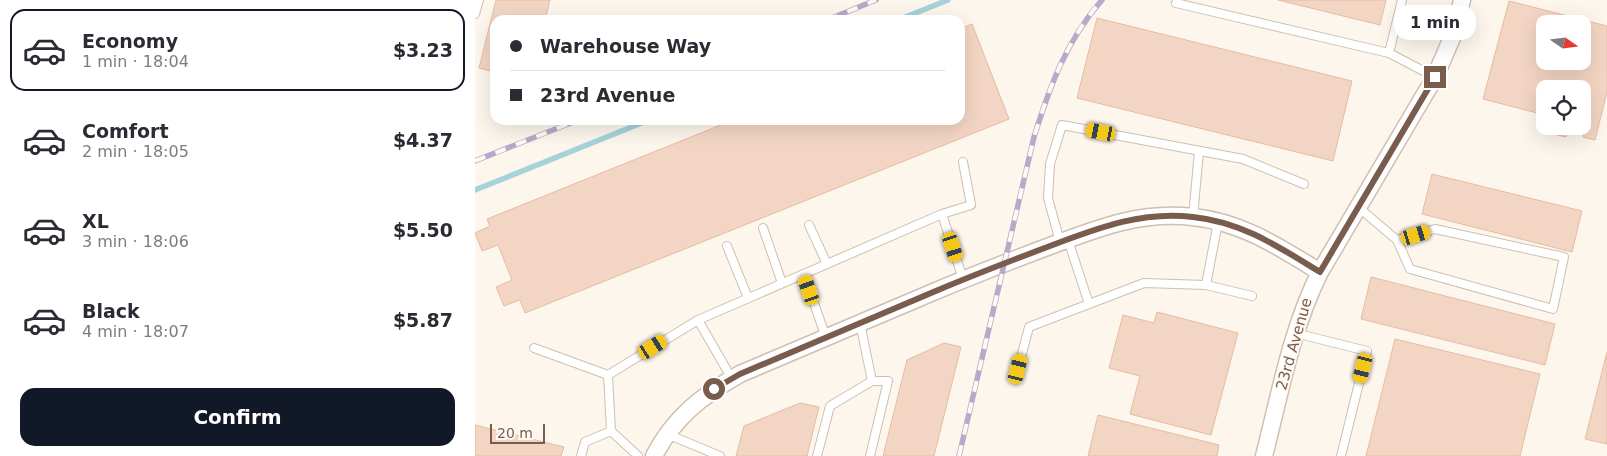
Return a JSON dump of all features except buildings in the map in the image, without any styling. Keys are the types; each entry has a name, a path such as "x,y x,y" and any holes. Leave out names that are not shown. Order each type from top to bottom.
{"street":[{"name":"23rd Avenue","path":"1264,456 1295,333 1306,299 1435,77 1454,34 1462,0"},
{"path":"653,456 667,434 698,400 732,379 963,279 1118,222 1143,217 1168,216 1193,217 1217,222 1262,237 1320,272"}],"lane":[{"path":"475,14 479,0"},
{"path":"1389,53 1402,0"},
{"path":"1176,4 1389,53 1435,77"},
{"path":"1089,304 1048,198 1049,164 1062,125 1243,160 1304,184"},
{"path":"1193,217 1199,151"},
{"path":"608,374 697,320 942,214 971,205 963,162"},
{"path":"1358,207 1397,240 1411,269 1553,309 1563,257 1435,229 1397,240"},
{"path":"942,214 963,279"},
{"path":"1205,285 1217,222"},
{"path":"809,225 827,264"},
{"path":"763,228 782,283"},
{"path":"727,246 749,298"},
{"path":"804,274 826,338"},
{"path":"1018,369 1029,327 1144,283 1205,285 1252,296"},
{"path":"697,320 732,379"},
{"path":"860,323 872,381"},
{"path":"1295,333 1367,350 1341,456"},
{"path":"534,348 608,374"},
{"path":"608,374 611,431 638,456"},
{"path":"817,456 830,406 872,381 888,381 870,456"},
{"path":"581,456 585,442 611,431"},
{"path":"667,434 720,456"}],"waterway":[{"path":"910,15 948,0"},
{"path":"475,190 637,125"}],"railway":[{"path":"839,15 876,0"},
{"path":"959,456 1034,137 1053,82 1069,48 1078,32 1102,0"},
{"path":"475,161 565,125"}],"route":[{"path":"714,389 740,374 995,266 1118,222 1143,217 1193,217 1242,229 1262,237 1320,272 1435,77"}]}
